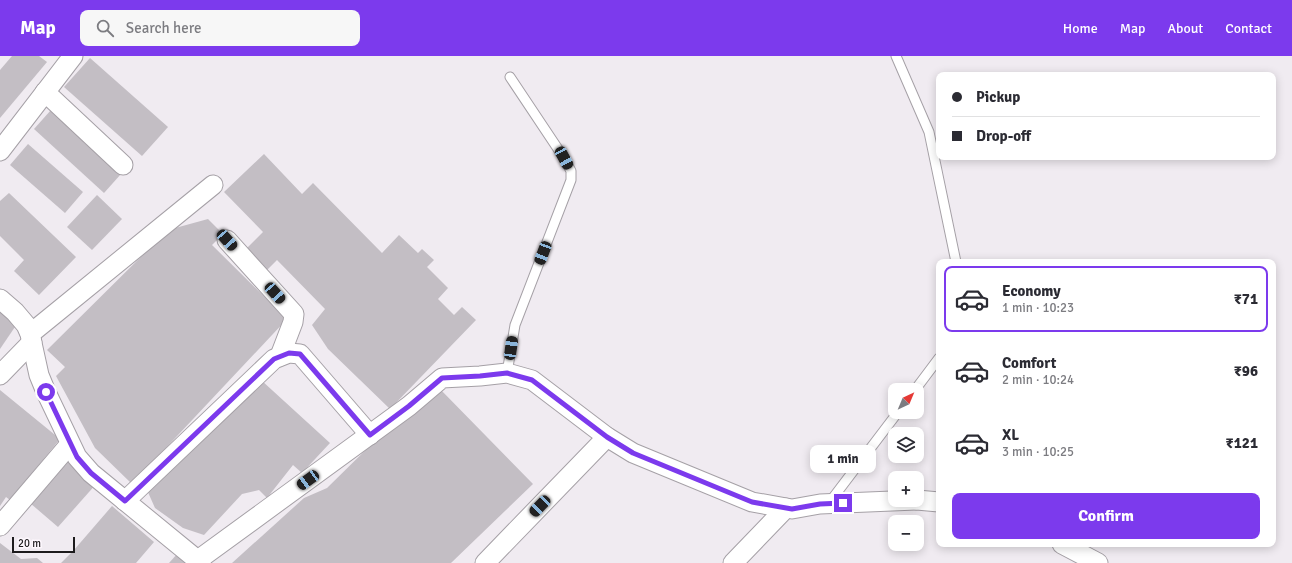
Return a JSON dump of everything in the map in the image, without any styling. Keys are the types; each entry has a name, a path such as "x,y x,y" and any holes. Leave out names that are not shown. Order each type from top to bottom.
{"street":[{"path":"0,151 45,92 66,58"},
{"path":"45,92 123,166"},
{"path":"0,375 31,338 213,186"},
{"path":"227,240 294,314 293,322 280,356"},
{"path":"0,299 19,316 26,325 31,338 39,375 77,457 91,473 200,562 409,406 442,378 507,373 532,380 607,437 633,453 752,502 792,509 829,504 888,501"},
{"path":"125,501 274,359 289,353 300,354 370,435"},
{"path":"485,563 607,437"},
{"path":"0,526 70,444"},
{"path":"924,501 936,502"},
{"path":"733,563 786,508"},
{"path":"1068,547 1098,563"}],"lane":[{"path":"896,56 929,132 955,259"},
{"path":"507,373 515,325 571,180 571,171 564,158 510,76"},
{"path":"920,383 936,362"},
{"path":"829,504 893,419"}],"building":[{"path":"12,56 39,56 47,62 0,118 0,70"},
{"path":"90,58 168,127 142,156 64,87"},
{"path":"51,110 121,174 104,193 34,129"},
{"path":"28,144 83,192 65,213 10,165"},
{"path":"264,154 302,194 313,183 382,253 399,235 418,253 422,249 434,260 427,267 448,288 438,299 454,315 462,307 476,320 390,409 328,349 312,325 325,309 277,260 266,271 245,250 263,232 224,192"},
{"path":"9,193 76,257 39,295 14,271 24,260 0,236 0,201"},
{"path":"97,195 122,219 92,250 67,227"},
{"path":"208,219 223,234 212,245 287,319 132,484 95,448 56,376 65,367 47,350 168,230"},
{"path":"0,307 19,321 0,349"},
{"path":"261,380 330,443 302,473 293,465 267,498 259,490 242,494 204,535 183,528 155,508 147,490"},
{"path":"439,388 533,484 451,563 232,563 304,498 327,488 386,430 409,418"},
{"path":"0,390 60,439 10,500 6,497 0,506"},
{"path":"69,458 97,483 58,527 30,503"},
{"path":"112,506 154,542 136,563 61,563 74,550"},
{"path":"0,543 21,559 37,558 43,563 0,563"},
{"path":"178,553 190,563 169,563"}],"route":[{"path":"46,392 77,457 91,473 125,501 274,359 289,353 300,354 370,435 409,406 442,378 507,373 532,380 607,437 633,453 752,502 792,509 820,504 843,503"}]}
